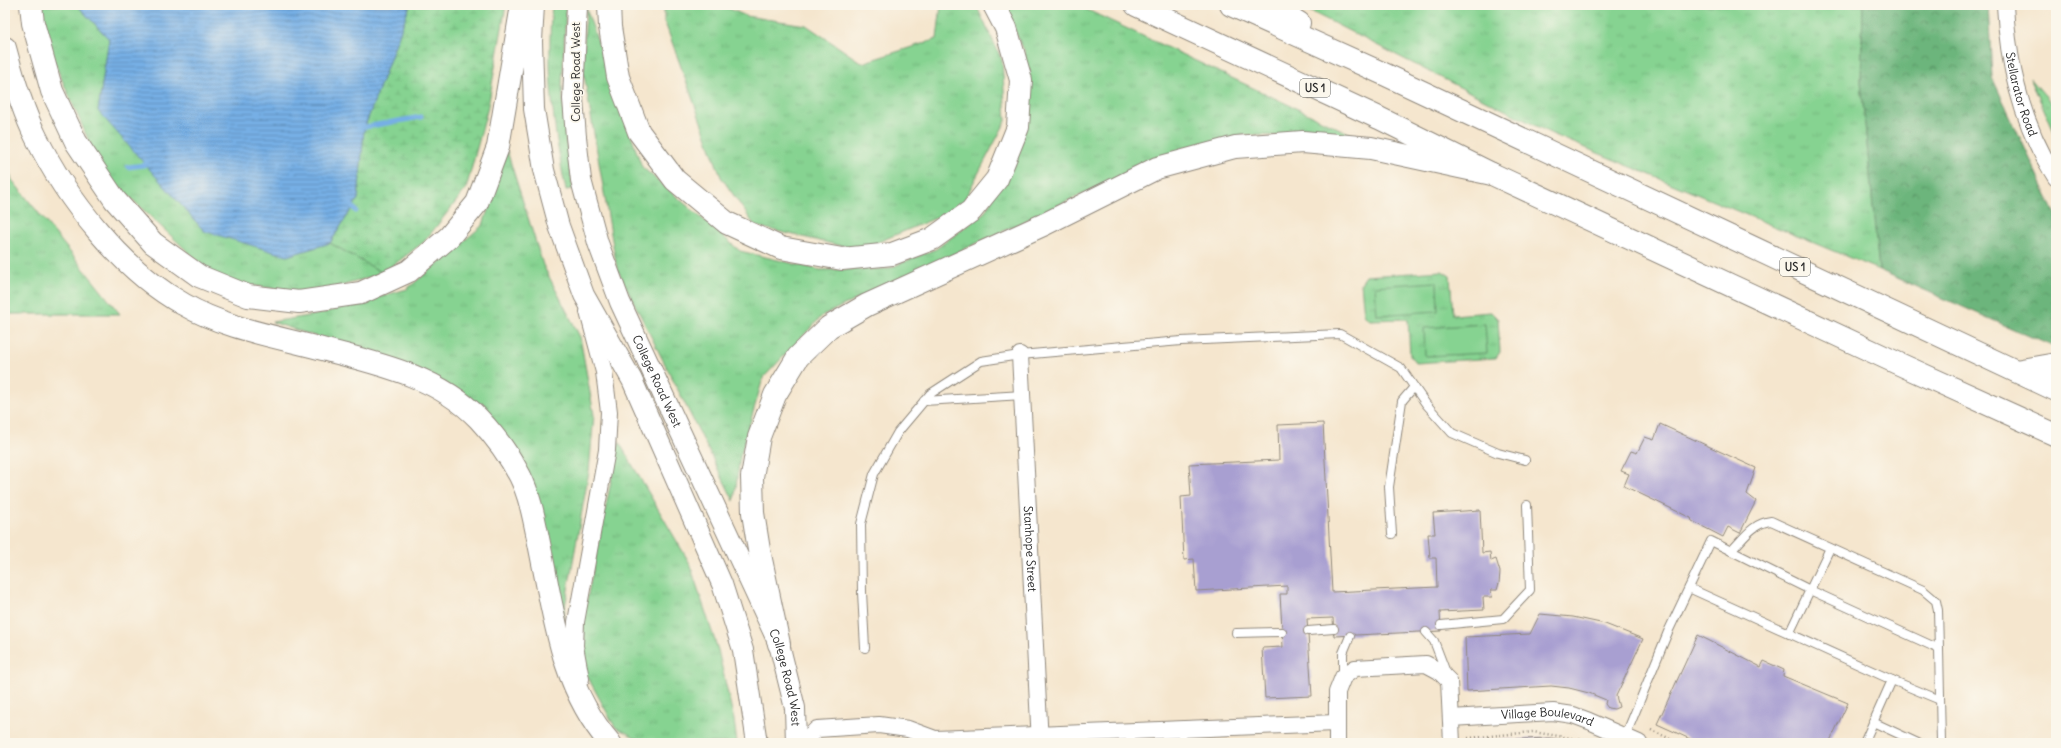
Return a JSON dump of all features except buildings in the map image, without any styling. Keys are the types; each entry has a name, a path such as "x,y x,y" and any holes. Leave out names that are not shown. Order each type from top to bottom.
{"highway":[{"path":"31,5 33,23 52,91 76,142 115,200 148,237 206,279 248,296 299,302 361,293 408,271 449,237 477,203 498,147 522,5"},
{"path":"609,5 610,27 618,77 631,112 639,132 675,180 727,223 781,248 842,259 892,254 932,239 971,211 997,179 1018,127 1021,80 1006,28 994,5"},
{"name":"US 1","path":"1136,5 1379,118 1492,174 1888,359 2056,435"},
{"name":"US 1","path":"1231,5 1384,74 2056,390"},
{"path":"1270,5 1384,74"},
{"path":"5,48 14,81 36,136 61,181 92,224 134,269 182,304 222,322 379,364 416,377 447,393 477,417 492,434 502,446 521,477 533,512 559,641 575,689 609,739"},
{"path":"779,644 759,550 753,513 752,477 759,437 775,395 798,357 829,327 867,305 1045,224 1157,168 1235,148 1303,142 1371,148 1492,174"},
{"path":"2016,371 2056,364"}],"street":[{"name":"College Road West","path":"534,5 532,41 534,109 544,170 559,226 584,295 632,380 722,584 743,650 757,743"},
{"name":"College Road West","path":"577,5 573,76 576,137 581,180 598,242 620,302 779,644 795,708 796,743"},
{"name":"Stellarator Road","path":"2005,5 2009,52 2022,110 2031,134 2056,178"},
{"path":"584,295 604,372 609,412 607,450 576,622 575,646 577,666 583,688 609,739"},
{"name":"Stanhope Street","path":"1020,355 1039,739"},
{"path":"1338,743 1336,723 1336,692 1343,677 1355,668 1426,664 1439,671 1449,681 1452,742"},
{"name":"Village Boulevard","path":"1451,718 1553,712 1584,719 1632,740"},
{"path":"803,743 817,729 879,725 908,729 931,741 1039,739 1336,723"}],"lane":[{"path":"865,648 861,524 874,474 898,432 930,394 981,361 1020,355 1182,340 1340,334 1401,368 1426,404 1452,433 1498,453 1526,460"},
{"path":"1392,534 1389,487 1402,401 1414,387"},
{"path":"924,401 1023,395"},
{"path":"1441,625 1454,625 1502,619 1530,590 1527,505"},
{"path":"1731,551 1751,529 1760,522 1771,521 1923,590 1932,596 1936,601 1938,610 1941,743"},
{"path":"1632,740 1668,632 1711,541 1810,590 1939,649"},
{"path":"1789,634 1830,548"},
{"path":"1689,588 1892,680 1940,700"},
{"path":"1308,631 1329,630"},
{"path":"1236,634 1282,632"},
{"path":"1426,632 1434,641 1449,681"},
{"path":"1343,677 1343,653 1350,636"},
{"path":"1864,743 1892,680"},
{"path":"1874,722 1918,743"}],"path":[{"path":"1651,730 1679,743"},
{"path":"1413,743 1452,742 1533,732 1592,741"}],"green space":[{"path":"38,5 77,5 109,39 98,111 287,256 330,243 383,273 313,295 218,280 102,171 38,25"},
{"path":"410,5 506,5 488,107 466,189 424,242 383,273 330,243 358,199 364,129"},
{"path":"552,5 566,5 562,86 566,142 573,189 566,190 557,144 550,75 550,29"},
{"path":"664,5 721,5 746,16 806,25 862,63 937,39 941,5 976,5 1002,60 1006,121 960,208 859,250 755,226 721,177 664,20"},
{"path":"1002,5 1077,5 1357,137 1244,135 1151,162 823,315 763,378 740,457 734,501 617,269 583,69 586,8 642,167 740,251 820,270 887,269 936,249 985,212 1018,151 1025,52"},
{"path":"1298,5 1863,5 1861,82 1879,270 1552,134"},
{"path":"1863,5 1988,5 1992,77 2056,215 2056,343 2054,347 1879,270 1861,82"},
{"path":"2030,78 2056,108 2056,136"},
{"path":"507,151 543,265 580,337 594,415 589,471 563,618 534,489 485,406 384,359 272,322 320,314 407,289 483,225"},
{"path":"5,161 12,180 120,314 5,314"},
{"path":"1442,271 1450,276 1453,315 1491,312 1498,319 1500,352 1496,358 1416,363 1410,356 1408,319 1370,320 1364,315 1361,283 1366,276"},
{"path":"1437,282 1438,311 1377,315 1375,286"},
{"path":"1485,324 1487,353 1425,356 1424,328"},
{"path":"619,442 689,562 718,650 734,720 737,743 646,743 615,727 586,674 583,619"}],"water":[{"path":"77,5 410,5 364,129 358,199 330,243 287,256 204,231 98,111 109,39"}],"waterway":[{"path":"359,128 421,117"},
{"path":"128,167 144,165 147,161"},
{"path":"349,202 356,211"}]}
